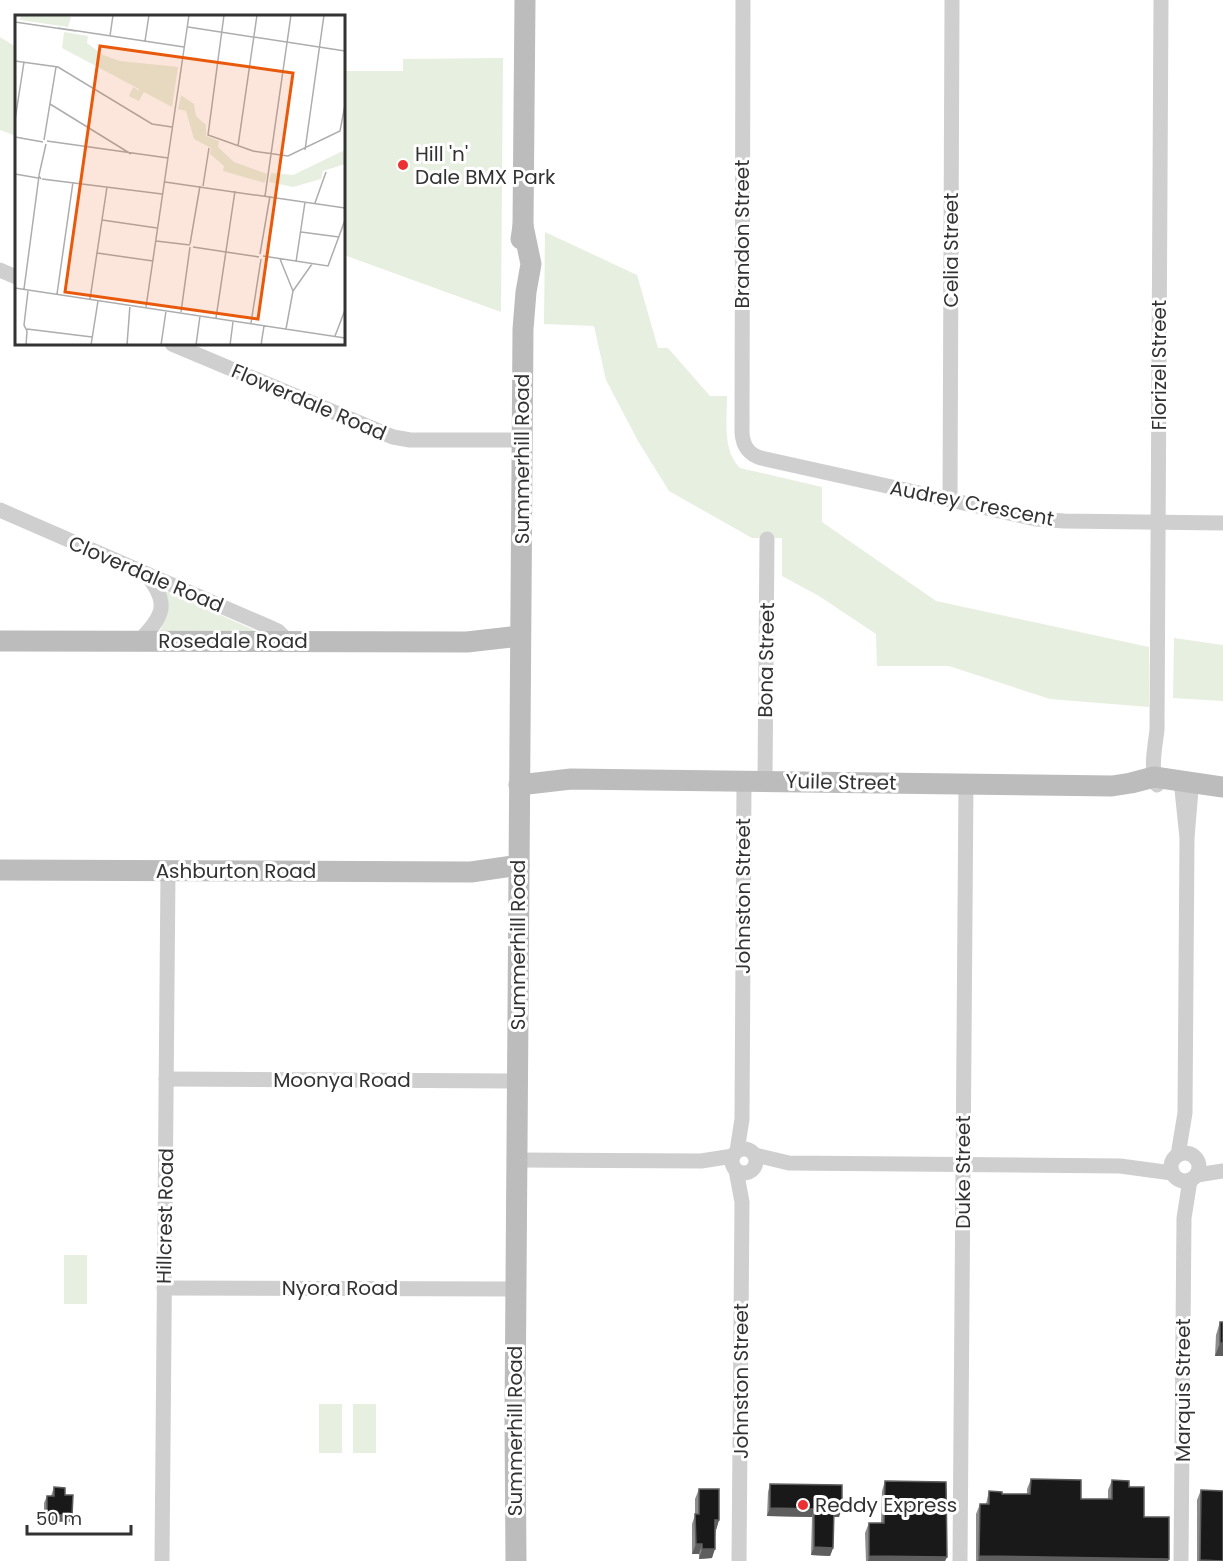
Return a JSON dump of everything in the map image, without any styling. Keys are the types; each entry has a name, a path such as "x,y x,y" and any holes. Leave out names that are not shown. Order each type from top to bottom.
{"street":[{"name":"Summerhill Road","path":"516,1561 515,1419 523,329 515,275 523,226 525,0"},
{"name":"Brandon Street","path":"743,0 741,433 747,450 761,458"},
{"name":"Celia Street","path":"950,500 952,0"},
{"name":"Florizel Street","path":"1158,780 1154,756 1157,730 1159,522 1161,0"},
{"path":"0,270 15,277"},
{"name":"Flowerdale Road","path":"174,345 393,437 410,440 522,440"},
{"name":"Audrey Crescent","path":"761,458 1036,519 1223,523"},
{"name":"Cloverdale Road","path":"0,510 278,631 289,642"},
{"name":"Bona Street","path":"754,781 767,539"},
{"path":"139,641 158,620 161,612 157,586 146,573"},
{"name":"Rosedale Road","path":"0,641 520,643"},
{"name":"Yuile Street","path":"519,778 966,783 1112,786 1135,789 1158,780 1209,791 1223,788"},
{"name":"Johnston Street","path":"739,1561 742,1119 754,781"},
{"name":"Duke Street","path":"960,1561 966,783"},
{"name":"Marquis Street","path":"1181,1561 1187,788"},
{"name":"Ashburton Road","path":"0,870 519,872"},
{"name":"Hillcrest Road","path":"162,1561 168,871"},
{"name":"Moonya Road","path":"166,1079 518,1081"},
{"path":"517,1160 1185,1167 1223,1171"},
{"path":"1185,1167 1223,1164"},
{"name":"Nyora Road","path":"164,1288 516,1288"}],"green space":[{"path":"0,37 15,46 15,136 0,130"},
{"path":"503,58 501,312 345,255 345,71 403,71 403,59"},
{"path":"545,232 637,275 658,348 668,348 710,396 727,396 728,444 734,461 740,468 822,487 822,522 936,601 1149,647 1149,707 1050,699 949,666 877,666 876,634 819,596 782,576 782,538 752,538 669,491 638,441 606,380 594,326 544,324"},
{"path":"166,592 256,632 159,633 166,617"},
{"path":"1174,638 1223,645 1223,701 1173,698"},
{"path":"64,1255 87,1255 87,1304 64,1304"},
{"path":"319,1404 342,1404 342,1453 319,1453"},
{"path":"353,1404 376,1404 376,1453 353,1453"}],"building":[{"path":"1220,1322 1223,1322 1223,1343 1220,1343"},
{"path":"1031,1479 1081,1480 1081,1499 1112,1499 1112,1480 1129,1481 1129,1487 1144,1487 1144,1517 1169,1517 1169,1559 979,1556 980,1504 989,1504 989,1491 1002,1492 1002,1494 1030,1494"},
{"path":"885,1481 946,1482 947,1557 869,1556 869,1523 884,1523"},
{"path":"770,1484 842,1485 842,1509 834,1509 833,1548 814,1547 814,1509 770,1508"},
{"path":"54,1487 65,1488 65,1495 73,1495 72,1515 47,1515 47,1496 54,1496"},
{"path":"699,1489 719,1489 719,1520 715,1520 715,1549 702,1549 702,1544 696,1544 695,1514 699,1514"},
{"path":"1201,1490 1223,1491 1223,1561 1200,1560"}],"place":[{"name":"Hill 'n' Dale BMX Park","path":"403,165"},
{"name":"Reddy Express","path":"803,1505"}]}
